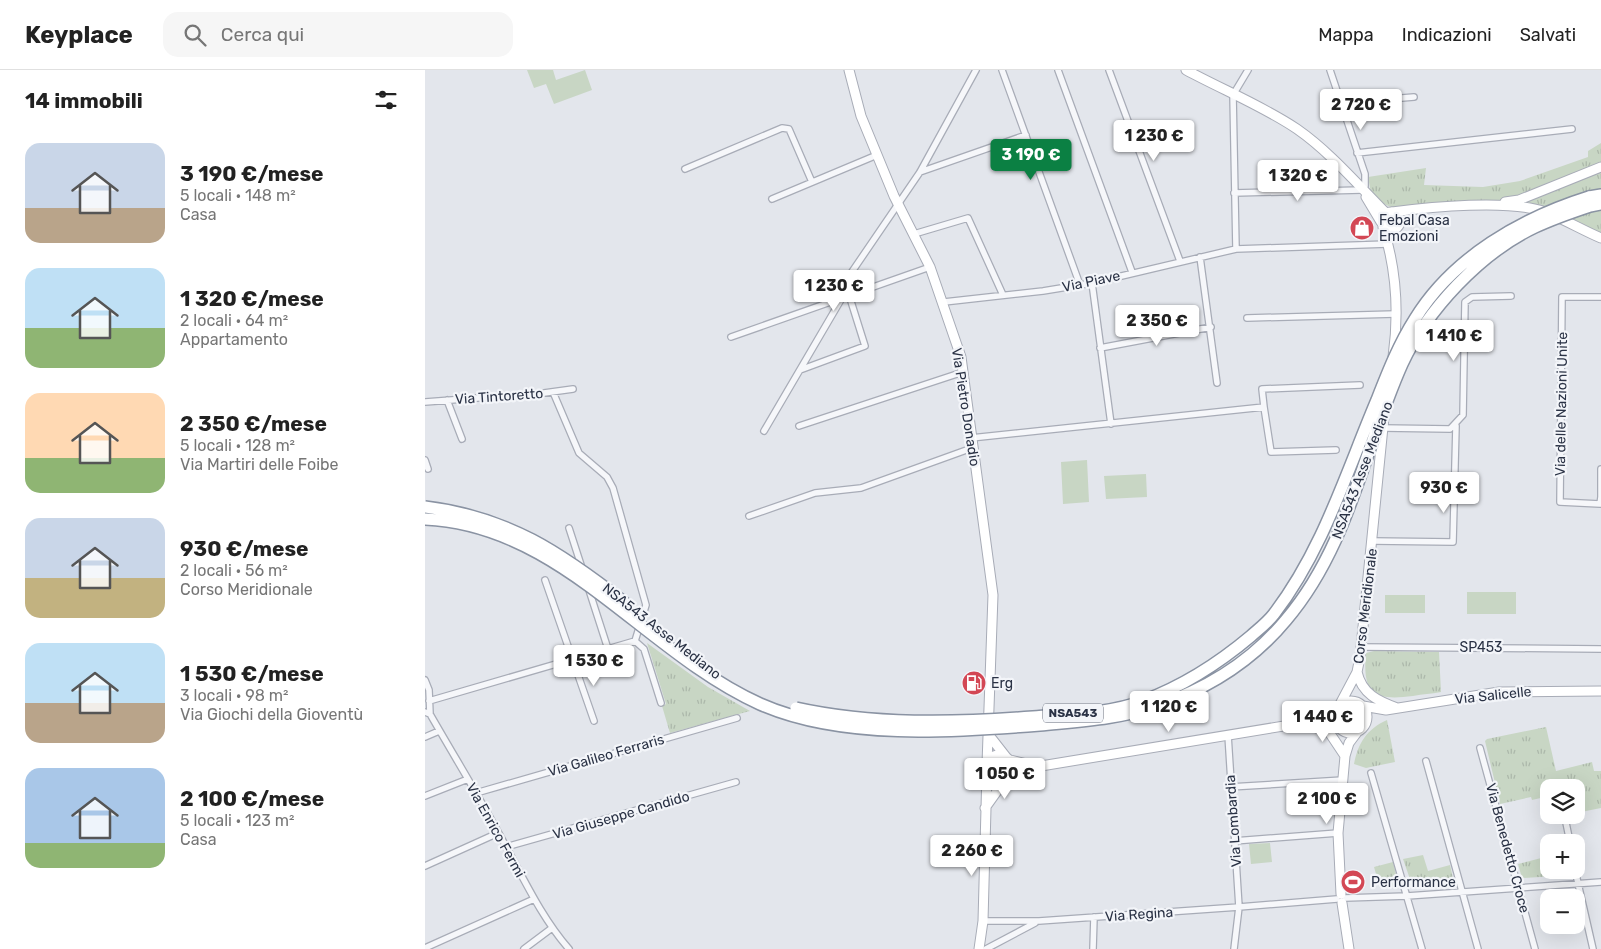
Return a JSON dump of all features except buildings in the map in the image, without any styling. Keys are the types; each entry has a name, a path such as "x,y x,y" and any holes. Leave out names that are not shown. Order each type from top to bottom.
{"highway":[{"name":"NSA543 Asse Mediano","path":"425,508 455,511 523,533 580,568 715,675 771,702 817,713 893,720 978,721 1099,711 1141,702 1182,684 1229,655 1273,617 1310,558 1336,502 1400,345 1416,316 1454,274 1498,238 1526,222 1557,207 1601,195"},
{"name":"NSA543 Asse Mediano","path":"425,520 441,520 473,527 519,542 552,560 586,583 714,678 758,703 821,722 885,730 976,730 1099,720 1135,712 1183,696 1220,677 1263,644 1285,621 1315,584 1330,555 1352,504 1403,362 1435,310 1468,275 1532,228 1596,205"}],"street":[{"name":"Via Pietro Donadio","path":"849,70 861,116 899,205 930,267 944,302 961,356 993,594 983,921 979,949"},
{"path":"832,301 920,172 976,70"},
{"path":"1003,70 1080,285"},
{"path":"1058,70 1133,272"},
{"path":"1109,70 1180,261"},
{"path":"1186,70 1233,95 1271,112 1319,146 1362,190 1389,213 1397,215 1398,224 1389,244"},
{"path":"1236,249 1233,95 1248,70"},
{"path":"1329,70 1365,174 1365,186 1362,190"},
{"path":"1341,103 1414,98"},
{"path":"685,169 782,128 789,129 812,182"},
{"path":"1357,153 1572,129"},
{"path":"920,172 1026,135"},
{"path":"771,199 877,155"},
{"path":"1389,213 1491,205 1519,200 1601,167"},
{"path":"1235,193 1362,190"},
{"name":"Corso Meridionale","path":"1339,706 1357,672 1361,647 1383,428 1394,350 1393,266 1389,244 1382,224 1362,190"},
{"path":"1491,205 1521,207 1544,212 1601,238"},
{"path":"1389,213 1382,224 1388,230 1417,212 1435,209"},
{"path":"914,234 968,218 1003,295"},
{"name":"Via Piave","path":"944,302 1092,283 1236,249 1389,244"},
{"path":"1200,257 1211,327 1217,383"},
{"path":"731,337 930,267"},
{"path":"1092,283 1111,424"},
{"name":"Corso Meridionale","path":"1373,541 1453,542 1456,426 1463,415 1465,302 1472,297 1511,296"},
{"path":"800,370 865,346 846,297"},
{"path":"764,431 846,297"},
{"name":"Via delle Nazioni Unite","path":"1601,297 1562,297 1559,502 1600,504 1601,469"},
{"path":"1247,318 1395,314"},
{"path":"1100,348 1211,327"},
{"path":"799,426 963,372"},
{"path":"1336,450 1271,452 1262,389 1360,385"},
{"name":"Via Tintoretto","path":"425,402 573,389"},
{"path":"553,392 579,453 607,477 613,488 646,605 635,642"},
{"path":"447,400 462,438"},
{"path":"971,438 1265,407"},
{"path":"1383,428 1450,429 1456,426"},
{"path":"749,516 815,493 861,488 972,448"},
{"path":"425,460 428,469"},
{"path":"569,528 608,649"},
{"path":"545,580 594,721"},
{"path":"429,701 635,642"},
{"path":"635,642 644,649 661,703"},
{"name":"SP453","path":"1361,647 1601,649"},
{"path":"1357,672 1359,680 1370,695 1397,708"},
{"path":"425,680 429,690 427,713"},
{"name":"Via Salicelle","path":"1386,710 1499,692 1601,691"},
{"path":"1305,722 1351,701 1363,706 1386,710"},
{"path":"1337,724 1335,716 1339,706"},
{"path":"1363,706 1367,714 1366,722"},
{"path":"1349,949 1341,899 1339,833 1345,756 1349,743 1366,722 1386,710"},
{"name":"Via Enrico Fermi","path":"427,713 468,779 552,928 569,949"},
{"name":"Via Galileo Ferraris","path":"476,793 737,718"},
{"path":"1305,722 1329,732 1345,756"},
{"path":"1035,766 994,756 987,768 994,780 1007,778 1035,766 1305,722 1337,724 1347,732 1358,731"},
{"path":"425,737 439,731"},
{"path":"985,808 1012,769 1008,758 988,734"},
{"name":"Via Lombardia","path":"1228,735 1239,907 1234,949"},
{"name":"Via Benedetto Croce","path":"1480,748 1535,949"},
{"path":"1426,762 1478,949"},
{"path":"1371,773 1422,949"},
{"path":"425,796 468,779"},
{"path":"1231,787 1343,780"},
{"name":"Via Giuseppe Candido","path":"506,847 736,782"},
{"path":"425,866 498,833"},
{"path":"1234,840 1339,833"},
{"path":"1577,879 1593,949"},
{"path":"1239,907 1601,882"},
{"path":"425,948 535,899"},
{"name":"Via Regina","path":"983,921 1039,921 1239,907"},
{"path":"1093,949 1094,917"},
{"name":"Via Regina","path":"986,949 1020,929 1039,921"},
{"path":"525,949 552,928"}],"green space":[{"path":"527,70 553,70 556,80 585,70 592,90 554,104 546,84 534,88"},
{"path":"1601,143 1601,162 1519,197 1500,200 1393,208 1384,204 1371,193 1368,177 1426,168 1424,185 1483,187 1520,181 1588,157 1588,151"},
{"path":"1601,170 1601,235 1542,207 1523,201 1561,188"},
{"path":"1087,460 1089,502 1063,504 1061,462"},
{"path":"1146,474 1147,497 1106,499 1104,476"},
{"path":"1467,592 1516,592 1516,614 1467,614"},
{"path":"1385,595 1425,595 1425,613 1385,613"},
{"path":"647,643 708,687 750,711 670,733 662,706 666,704"},
{"path":"1374,651 1439,652 1441,692 1389,697 1373,692 1366,678 1365,667 1366,653"},
{"path":"1351,706 1357,709 1360,715 1357,721 1351,724 1345,721 1342,715 1345,709"},
{"path":"1387,720 1395,762 1366,768 1354,764 1361,743 1369,732"},
{"path":"1546,727 1556,771 1592,762 1594,771 1601,771 1601,808 1585,811 1585,779 1540,779 1540,798 1532,800 1531,797 1500,804 1485,741 1487,739"},
{"path":"1270,843 1272,862 1251,864 1249,844"},
{"path":"1423,855 1428,871 1450,865 1454,882 1412,885 1403,859"},
{"path":"1540,858 1540,877 1522,878 1518,864"},
{"path":"1393,862 1399,886 1380,888 1374,867"}],"place":[{"name":"Febal Casa Emozioni","path":"1362,228"},
{"name":"Erg","path":"974,683"},
{"name":"Performance","path":"1353,882"}]}
